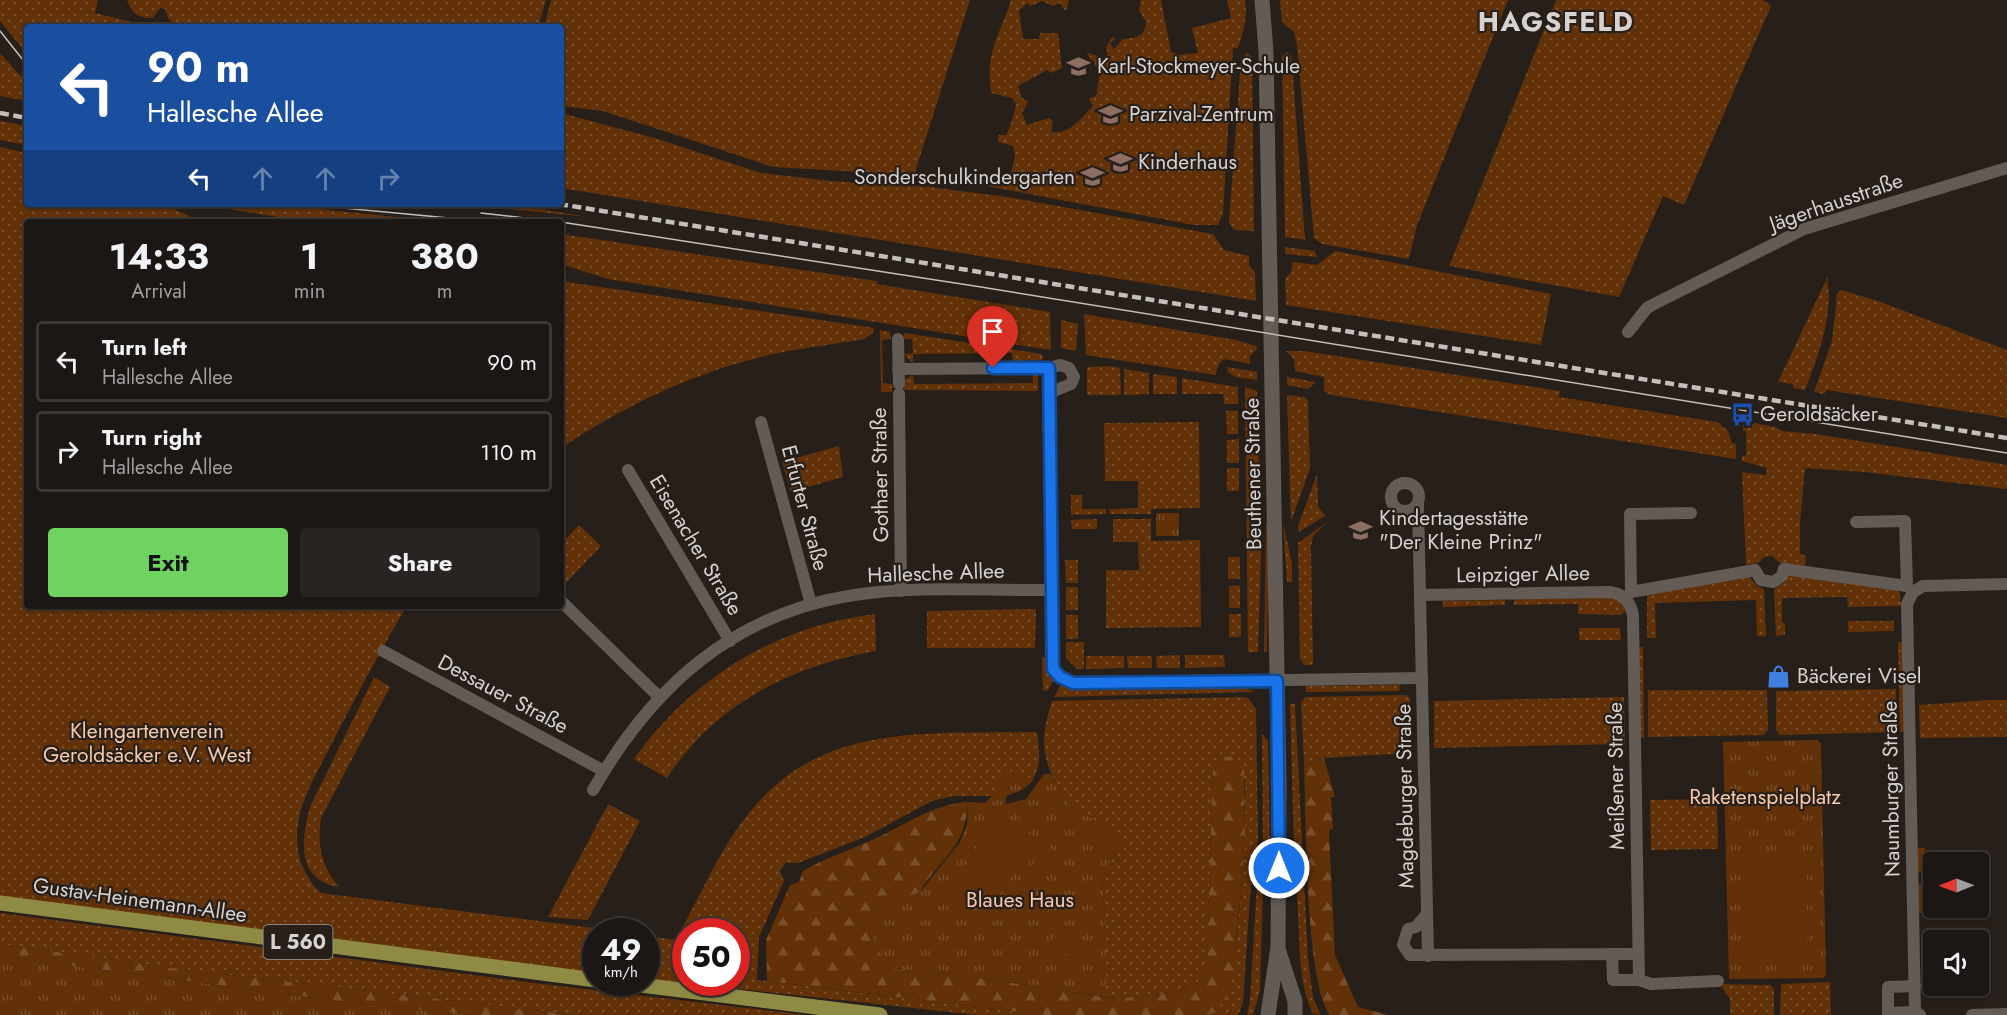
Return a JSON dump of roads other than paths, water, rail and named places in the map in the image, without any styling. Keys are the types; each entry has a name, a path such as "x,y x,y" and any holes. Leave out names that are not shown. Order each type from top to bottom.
{"main road":[{"name":"Beuthener Straße","path":"1262,0 1266,52 1277,681 1278,947 1268,1008"},
{"name":"Gustav-Heinemann-Allee","path":"0,903 582,978"},
{"name":"Beuthener Straße","path":"1278,947 1295,1008"},
{"path":"660,987 880,1015"},
{"path":"1260,1015 1268,1008"},
{"path":"1295,1008 1307,1015"}],"street":[{"name":"Jägerhausstraße","path":"1628,332 1647,308 1794,233 2007,168"},
{"name":"Gothaer Straße","path":"898,339 902,591"},
{"path":"898,369 1049,368 1064,365 1069,368 1074,376 1069,386 1049,393"},
{"path":"1049,368 1050,590 1053,669 1060,677 1073,683 1277,681"},
{"name":"Erfurter Straße","path":"761,422 811,604"},
{"name":"Eisenacher Straße","path":"628,470 730,641"},
{"name":"Magdeburger Straße","path":"1418,505 1428,956"},
{"name":"Meißener Straße","path":"1639,980 1633,616 1628,596 1630,514 1691,513"},
{"name":"Naumburger Straße","path":"1856,522 1905,521 1910,589 1907,614 1915,986 1918,1014 1888,1012 1888,987 1915,986"},
{"name":"Leipziger Allee","path":"1420,596 1610,592 1628,596 1755,570 1761,580 1773,582 1782,576 1784,569 1910,589 1925,586 2007,584"},
{"name":"Hallesche Allee","path":"593,790 629,732 659,697 690,668 730,641 768,620 811,604 853,595 902,591 1050,590"},
{"path":"564,604 659,697"},
{"name":"Dessauer Straße","path":"383,651 604,771"},
{"name":"Magdeburger Straße","path":"1277,681 1422,678"},
{"name":"Magdeburger Straße","path":"1427,914 1416,927 1408,929 1402,945 1410,955 1612,954"},
{"path":"1638,954 1612,954 1613,980 1639,980 1651,984 1718,981"},
{"path":"1972,1015 2007,1014"}],"tram line":[{"path":"0,31 24,61"},
{"path":"333,207 459,219"},
{"path":"481,213 533,219"},
{"path":"564,222 981,287 2007,453"}],"railway":[{"path":"0,113 24,117"},
{"path":"564,205 2007,438"}],"place":[{"name":"Karl-Stockmeyer-Schule","path":"1079,66"},
{"name":"Parzival-Zentrum","path":"1111,114"},
{"name":"Kinderhaus","path":"1120,162"},
{"name":"Sonderschulkindergarten","path":"1093,177"},
{"name":"Geroldsäcker","path":"1742,414"},
{"name":"Kindertagesstätte \"Der Kleine Prinz\"","path":"1361,530"},
{"name":"Bäckerei Visel","path":"1779,676"}],"district":[{"name":"HAGSFELD","path":"1556,22"}],"park label":[{"name":"Kleingartenverein Geroldsäcker e.V. West","path":"147,743"},
{"name":"Raketenspielplatz","path":"1765,797"},
{"name":"Blaues Haus","path":"1020,900"}]}
